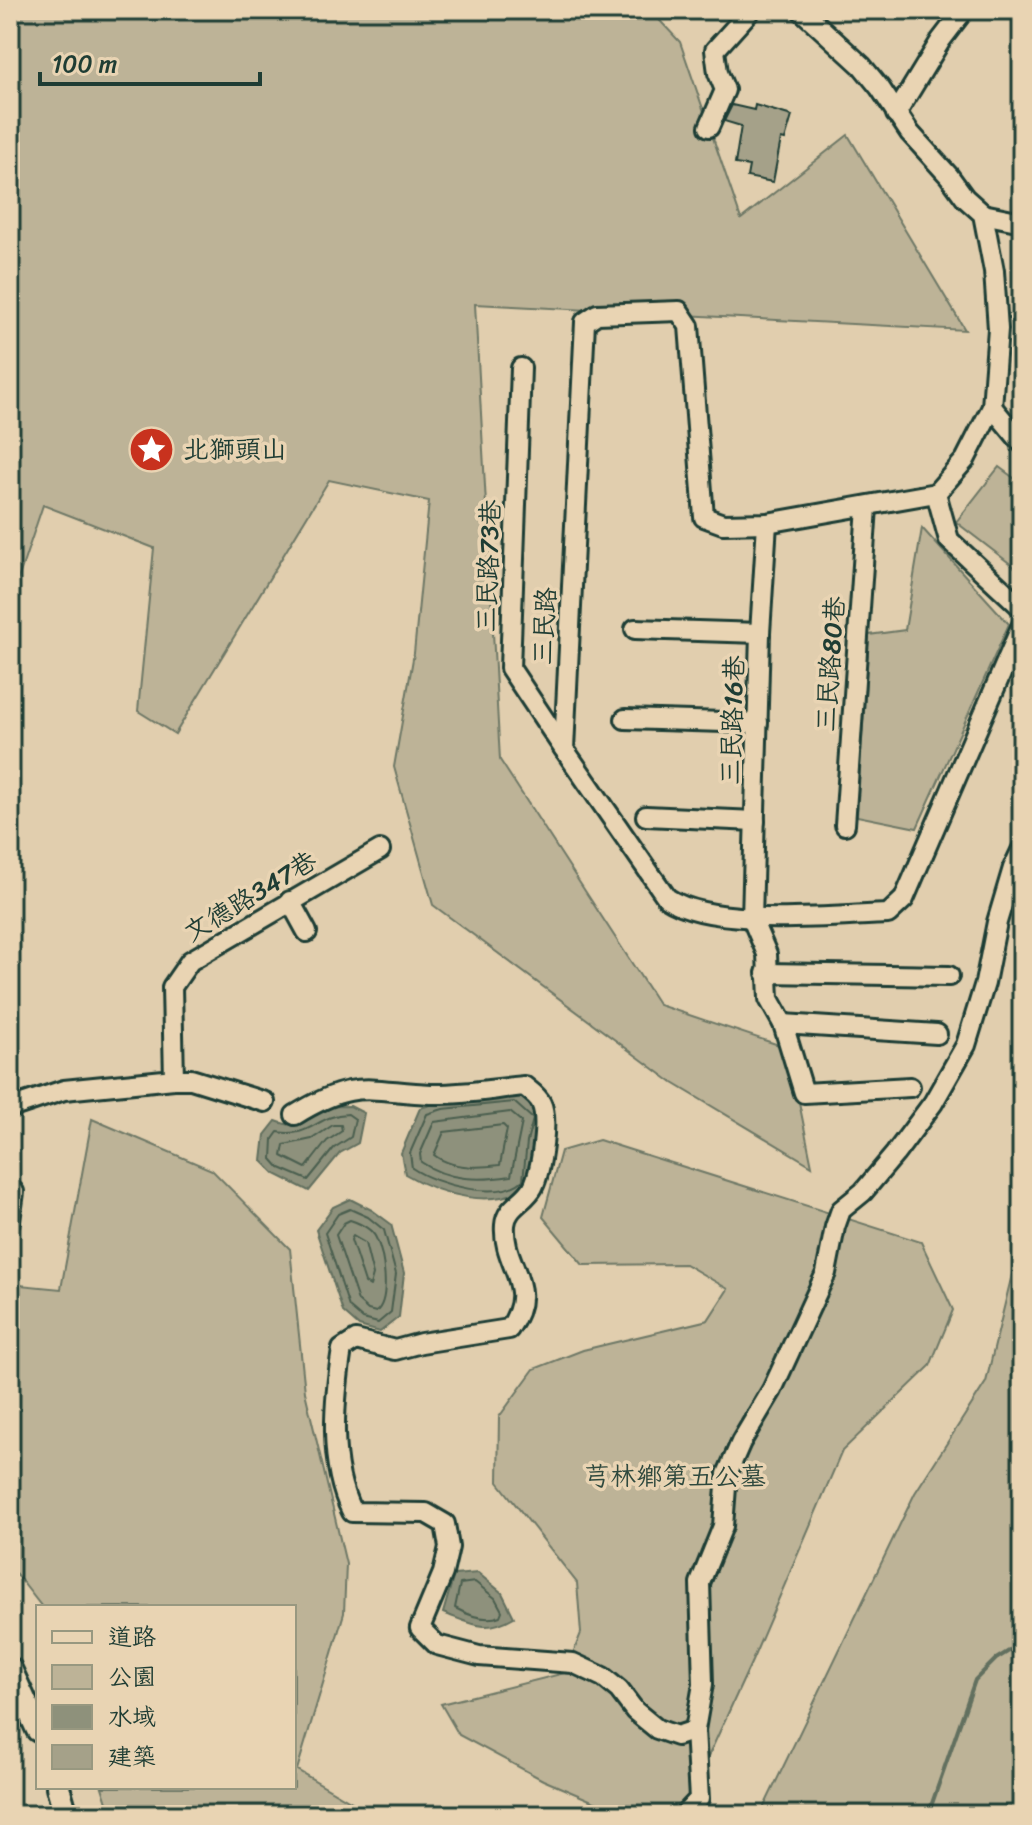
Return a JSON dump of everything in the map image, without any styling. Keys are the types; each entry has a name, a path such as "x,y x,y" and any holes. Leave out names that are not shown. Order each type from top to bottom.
{"main road":[{"path":"10,1669 36,1726"},
{"path":"59,1789 66,1815"}],"street":[{"path":"709,127 725,90 718,73 715,50 751,10"},
{"path":"801,10 862,66 896,114 965,198 983,214 1022,222"},
{"path":"896,114 941,40 964,10"},
{"path":"983,214 994,271 998,329 992,407 965,460 936,493 949,540 1022,608"},
{"name":"三民路","path":"564,749 585,322 597,314 679,311 689,326 704,517 723,524 767,523 936,493"},
{"name":"三民路73巷","path":"521,368 510,668 564,749"},
{"path":"992,407 1022,443"},
{"name":"三民路80巷","path":"845,825 867,507"},
{"name":"三民路16巷","path":"752,919 760,633 767,523"},
{"path":"564,749 667,898 680,907 752,919 888,914 904,899 1022,625"},
{"path":"635,629 760,633"},
{"path":"625,719 758,723"},
{"path":"646,816 755,821"},
{"path":"684,1815 699,1799 695,1730 703,1684 700,1583 723,1526 727,1474 741,1442 772,1390 826,1273 841,1210 863,1192 895,1154 933,1103 966,1045 985,983 997,922 1022,849"},
{"name":"文德路347巷","path":"174,1079 172,987 190,961 380,850"},
{"path":"290,901 307,932"},
{"path":"752,919 767,954 769,999 783,1024 804,1093 910,1087"},
{"path":"766,973 949,976"},
{"path":"783,1024 937,1034"},
{"path":"10,1108 64,1090 174,1079 191,1079 265,1102"},
{"path":"295,1115 335,1093 356,1088 433,1094 524,1086 541,1100 545,1120 533,1186 511,1209 505,1222 506,1248 522,1293 519,1315 509,1329 482,1335 421,1343 395,1350 356,1340 342,1349 336,1422 337,1462 343,1494 352,1512 426,1513 445,1524 449,1547 443,1573 420,1628 437,1645 479,1656 573,1663 603,1677 657,1729 677,1736 695,1730"},
{"path":"10,1221 14,1192"}],"green space":[{"path":"10,10 650,10 680,42 741,219 848,135 965,330 475,304 500,760 659,1005 788,1048 812,1166 673,1083 433,905 394,767 414,653 429,501 329,480 175,734 138,711 154,548 43,505 10,603"},
{"path":"999,467 1022,484 1021,572 956,522"},
{"path":"922,528 1009,624 917,828 857,816 869,635 905,630"},
{"path":"92,1119 212,1170 290,1249 305,1392 346,1564 344,1613 297,1770 374,1815 111,1815 103,1789 296,1789 296,1605 40,1605 10,1566 10,1284 61,1289"},
{"name":"芎林鄉第五公墓","path":"599,1140 921,1242 953,1310 930,1366 842,1451 687,1803 673,1815 625,1815 543,1780 459,1735 441,1704 565,1673 581,1633 577,1583 498,1482 499,1417 534,1369 583,1350 708,1320 728,1289 685,1264 583,1265 543,1217 561,1151"},
{"path":"1022,1233 1022,1815 760,1815 915,1493 986,1382"}],"water":[{"path":"518,1093 543,1115 530,1185 500,1197 468,1197 451,1194 405,1174 401,1153 420,1108 441,1102"},
{"path":"350,1106 364,1113 358,1143 340,1153 309,1191 275,1174 262,1161 265,1135 276,1121 294,1125 322,1110"},
{"path":"350,1199 391,1224 404,1273 399,1317 380,1332 359,1326 343,1312 316,1230 333,1207"},
{"path":"478,1573 502,1593 514,1617 495,1625 479,1626 443,1613 454,1575"}],"building":[{"path":"732,105 754,110 755,105 792,116 785,140 781,139 773,182 747,177 749,166 735,164 741,126 724,121"}],"waterway":[{"path":"928,1815 975,1680 996,1659 1022,1643"}],"place":[{"name":"北獅頭山","path":"152,449"}]}
